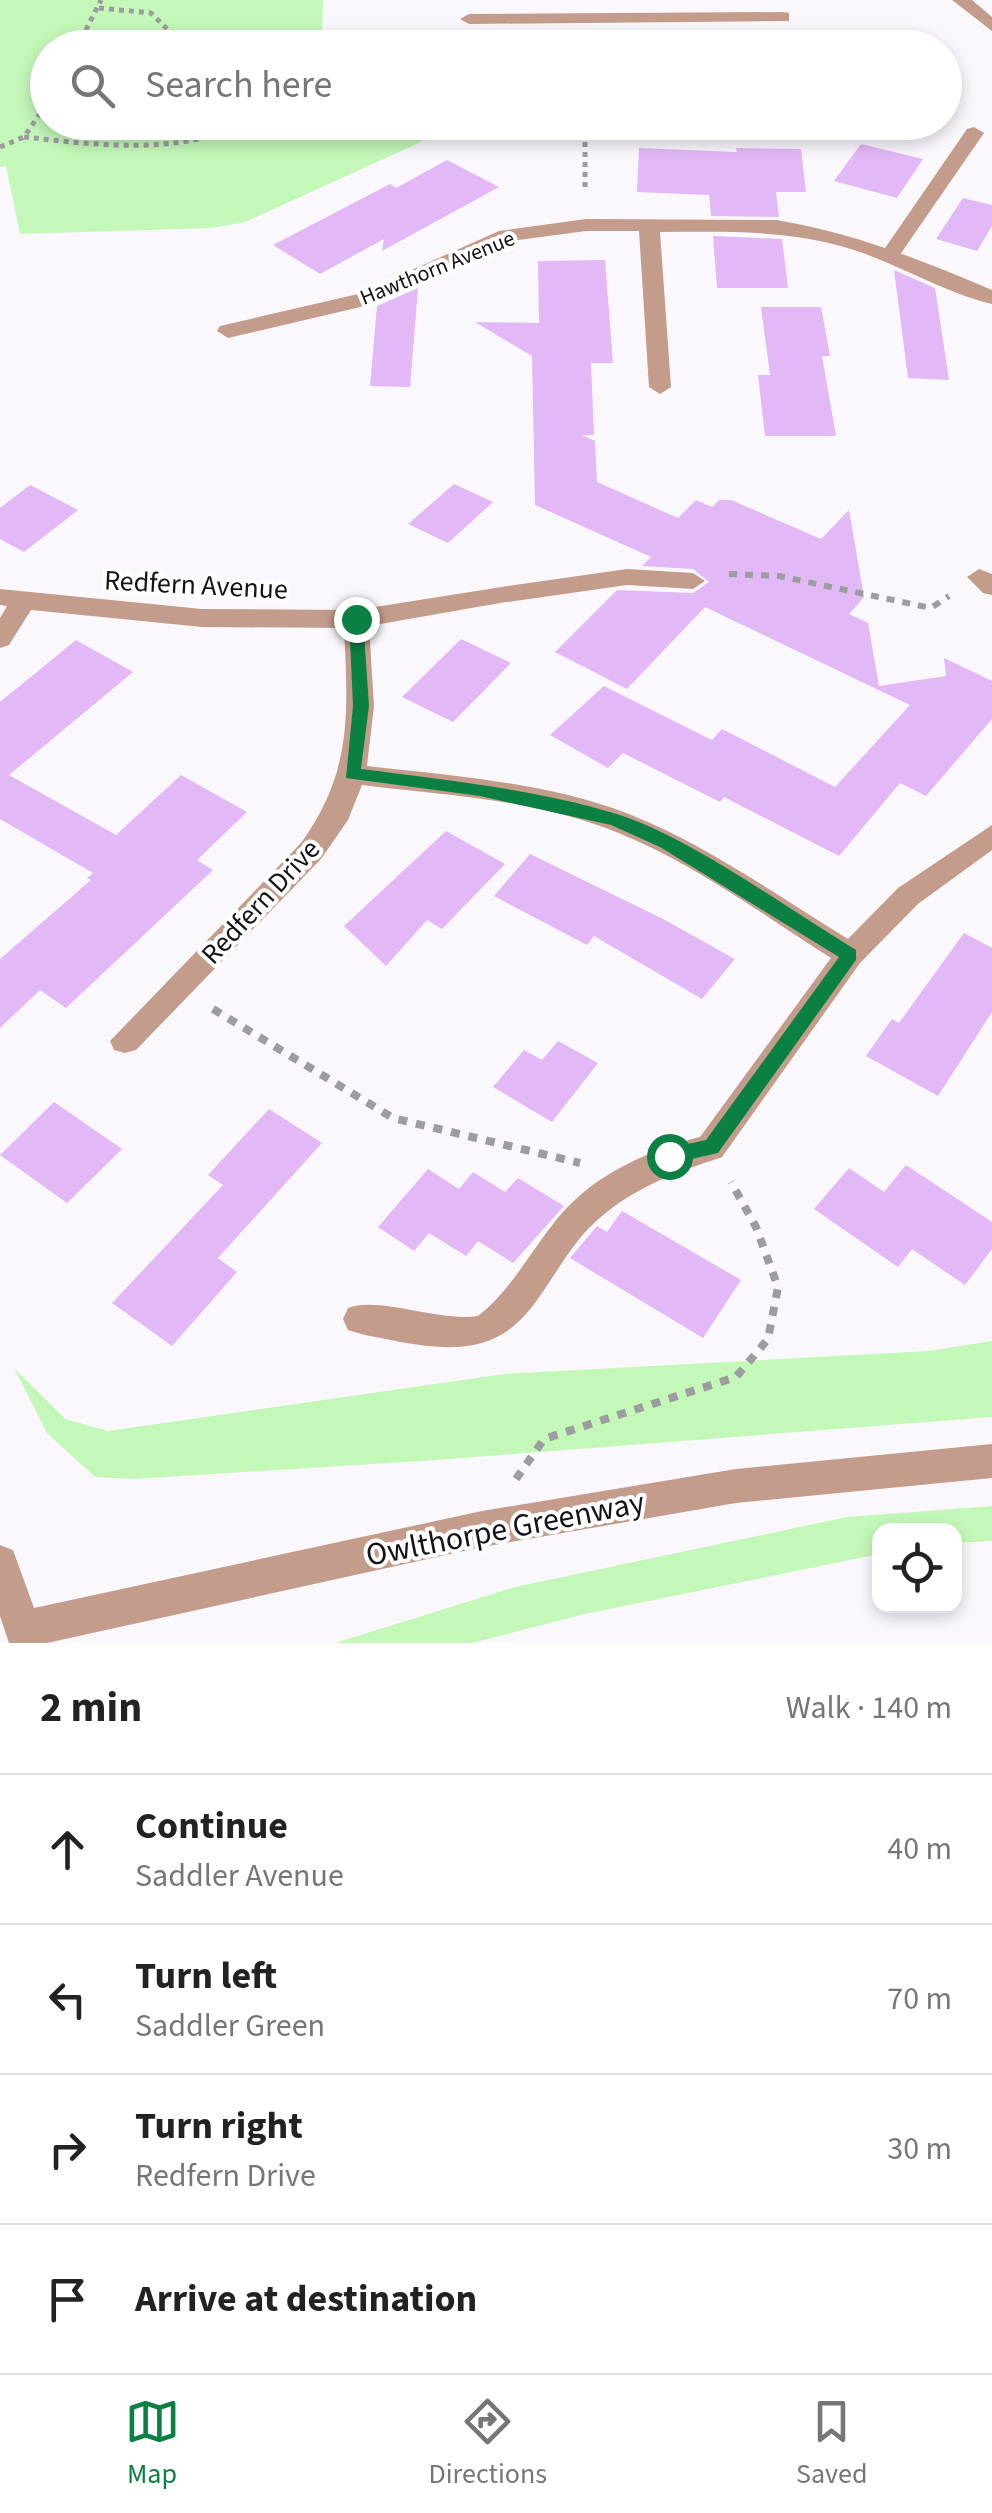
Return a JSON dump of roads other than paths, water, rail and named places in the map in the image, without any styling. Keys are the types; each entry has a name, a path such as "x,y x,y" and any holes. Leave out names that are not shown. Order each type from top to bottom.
{"street":[{"path":"962,0 992,26"},
{"path":"469,19 638,9 783,18"},
{"path":"890,255 974,133"},
{"name":"Hawthorn Avenue","path":"228,331 365,299 506,235 586,225 808,230 890,255 992,298"},
{"path":"649,225 660,387"},
{"name":"Redfern Avenue","path":"12,598 202,618 356,619 626,577 693,581"},
{"path":"0,639 12,598"},
{"name":"Redfern Drive","path":"126,1041 311,851 338,813 352,774 361,706 356,619"},
{"path":"352,774 480,790 614,820 666,843 850,955"},
{"path":"360,1319 440,1331 477,1332 497,1324 575,1221 629,1175 669,1156 712,1147 850,955 908,896 989,842"},
{"name":"Owlthorpe Greenway","path":"26,1636 482,1529 736,1486 992,1462"},
{"path":"0,1563 26,1636"}]}
